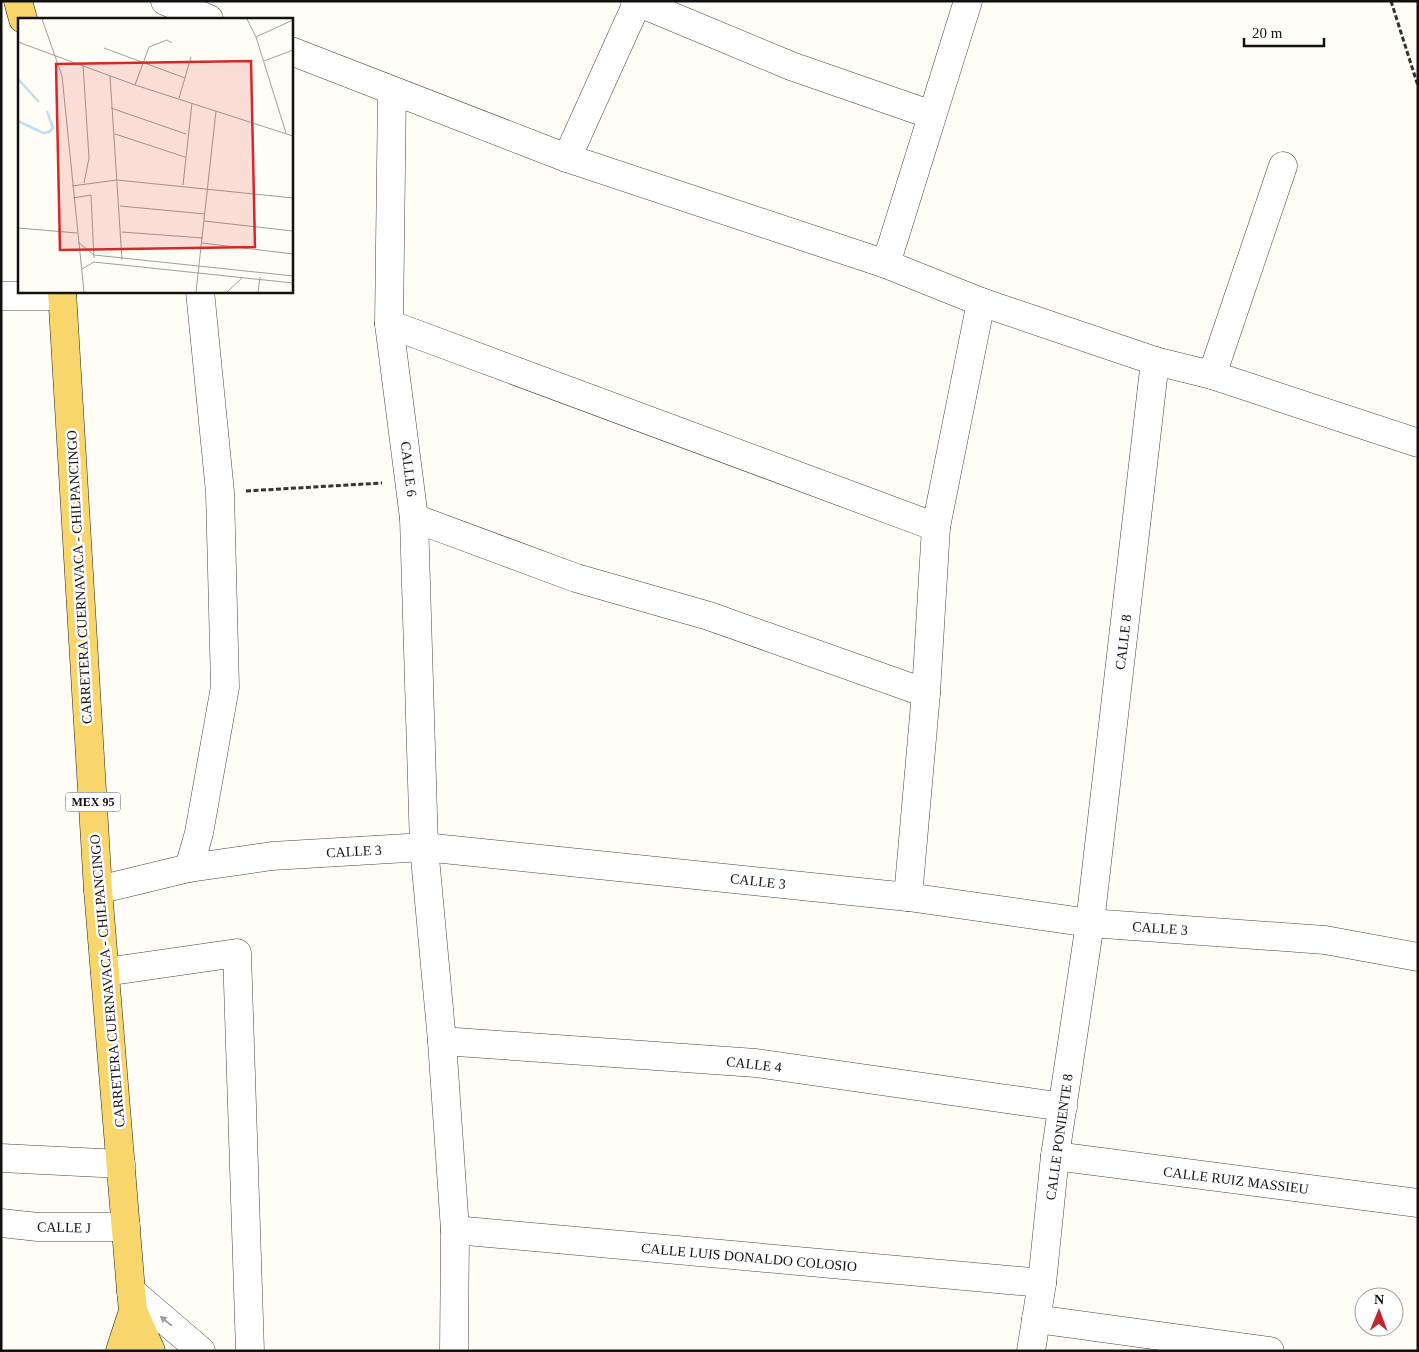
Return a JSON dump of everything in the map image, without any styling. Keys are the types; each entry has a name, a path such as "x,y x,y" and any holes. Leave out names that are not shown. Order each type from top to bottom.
{"main road":[{"path":"18,1 23,18"},
{"name":"CARRETERA CUERNAVACA - CHILPANCINGO","path":"62,294 98,890 132,1301 151,1351"},
{"name":"CARRETERA CUERNAVACA - CHILPANCINGO","path":"120,1351 132,1301"}],"street":[{"path":"165,1 196,16"},
{"path":"886,264 968,1"},
{"path":"567,158 637,2 791,66 932,115"},
{"path":"292,51 567,158 886,264 981,302 1155,361 1212,375 1418,443"},
{"name":"CALLE 6","path":"392,91 389,324 411,482 414,518 424,847 442,1040 455,1230 454,1351"},
{"path":"1212,375 1283,166"},
{"path":"189,868 199,834 225,687 220,492 200,292"},
{"path":"1,296 62,294"},
{"path":"908,897 926,693 936,527 981,302"},
{"path":"389,324 936,527"},
{"name":"CALLE 8","path":"1090,923 1155,361"},
{"path":"414,518 576,578 708,616 926,693"},
{"name":"CALLE 3","path":"98,890 189,868 272,856 424,847 908,897 1090,923 1325,940 1418,956"},
{"name":"CALLE PONIENTE 8","path":"1031,1351 1042,1283 1055,1156 1090,923"},
{"path":"105,972 237,953 250,1351"},
{"name":"CALLE 4","path":"442,1040 756,1063 1063,1107"},
{"name":"CALLE RUIZ MASSIEU","path":"1055,1156 1418,1203"},
{"path":"1,1158 122,1164"},
{"name":"CALLE J","path":"1,1223 38,1227 126,1227"},
{"name":"CALLE LUIS DONALDO COLOSIO","path":"455,1230 1042,1283"},
{"path":"132,1301 201,1351"},
{"path":"1036,1319 1270,1351"}],"path":[{"path":"1391,1 1418,86"},
{"path":"220,492 411,482"}]}
